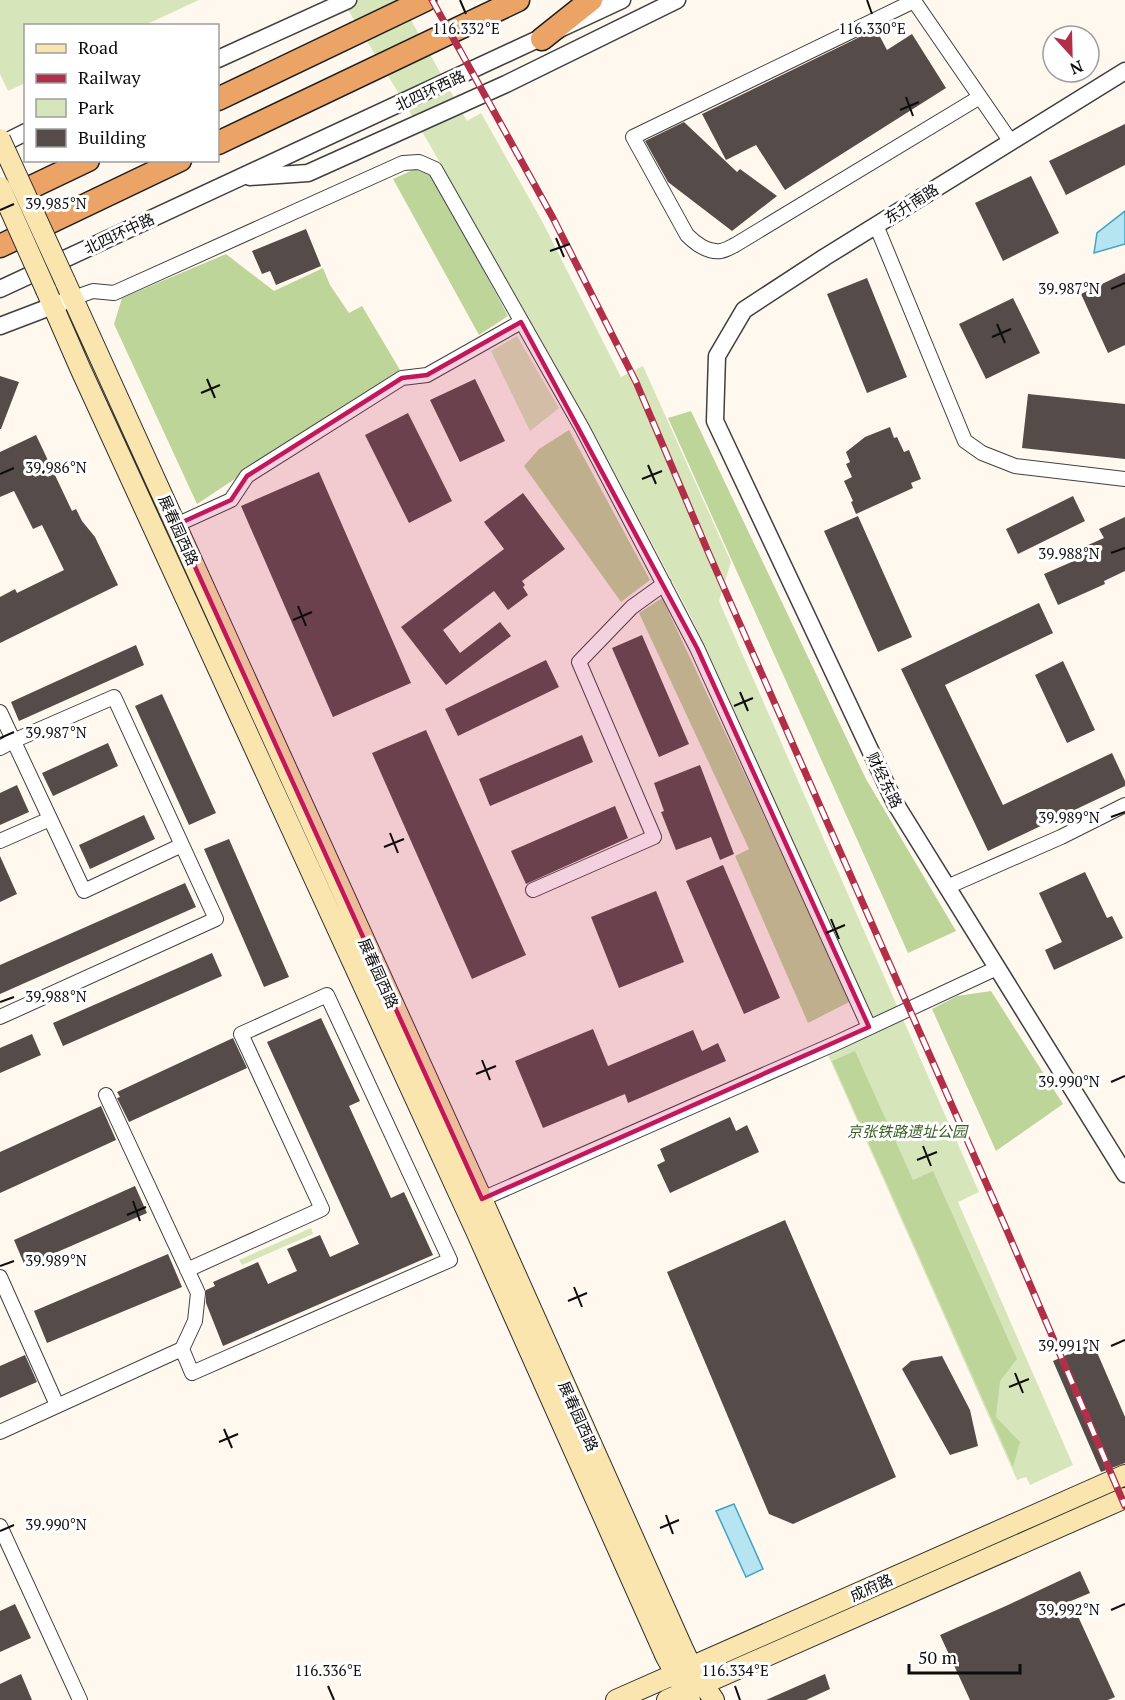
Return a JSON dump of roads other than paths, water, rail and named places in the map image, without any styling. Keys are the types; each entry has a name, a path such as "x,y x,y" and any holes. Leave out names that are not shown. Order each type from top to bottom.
{"highway":[{"path":"219,99 424,0"},
{"path":"219,143 518,0"},
{"path":"542,39 591,0"},
{"path":"0,202 84,162"},
{"path":"0,246 176,162"}],"main road":[{"name":"展春园西路","path":"0,139 482,1199 683,1670"},
{"name":"展春园西路","path":"0,187 95,400 476,1231 683,1670"},
{"name":"成府路","path":"616,1700 1125,1475"},
{"name":"成府路","path":"667,1700 692,1692 1125,1498"},
{"path":"683,1670 692,1692 714,1700"}],"street":[{"path":"219,59 348,0"},
{"name":"北四环西路","path":"238,178 622,0"},
{"path":"238,178 308,173 506,84 677,0"},
{"path":"980,96 722,251 707,249 696,244 687,235 633,137 914,1 980,96 1011,142"},
{"name":"东升南路","path":"717,356 744,310 876,225 1125,71"},
{"path":"0,145 24,133"},
{"path":"0,326 49,298 69,290 114,293 403,163 419,162 435,169 582,428 697,648 869,1027"},
{"name":"北四环中路","path":"0,289 238,178"},
{"path":"876,225 965,441 982,453 1015,466 1125,479"},
{"path":"176,525 231,500 247,476 402,378 427,375 521,322"},
{"name":"财经东路","path":"717,356 715,422 895,803 1125,1174"},
{"path":"533,890 654,837 579,662 632,607 664,584"},
{"path":"0,748 114,697 216,919 0,1017"},
{"path":"0,712 84,891 182,845"},
{"path":"947,887 1125,806"},
{"path":"0,841 50,819"},
{"path":"482,1199 771,1072 997,968"},
{"path":"182,1349 192,1373 450,1260 327,995 241,1034 322,1209 187,1270"},
{"path":"0,1432 182,1349 195,1321 198,1293 106,1095"},
{"path":"0,1277 57,1405"},
{"path":"0,1526 80,1700"}],"water":[{"path":"1125,211 1125,244 1094,253 1097,233"},
{"path":"734,1504 763,1569 746,1577 716,1511"}],"railway":[{"path":"432,0 553,218 636,382 1125,1506"}],"park label":[{"name":"京张铁路遗址公园","path":"907,1131"}]}
